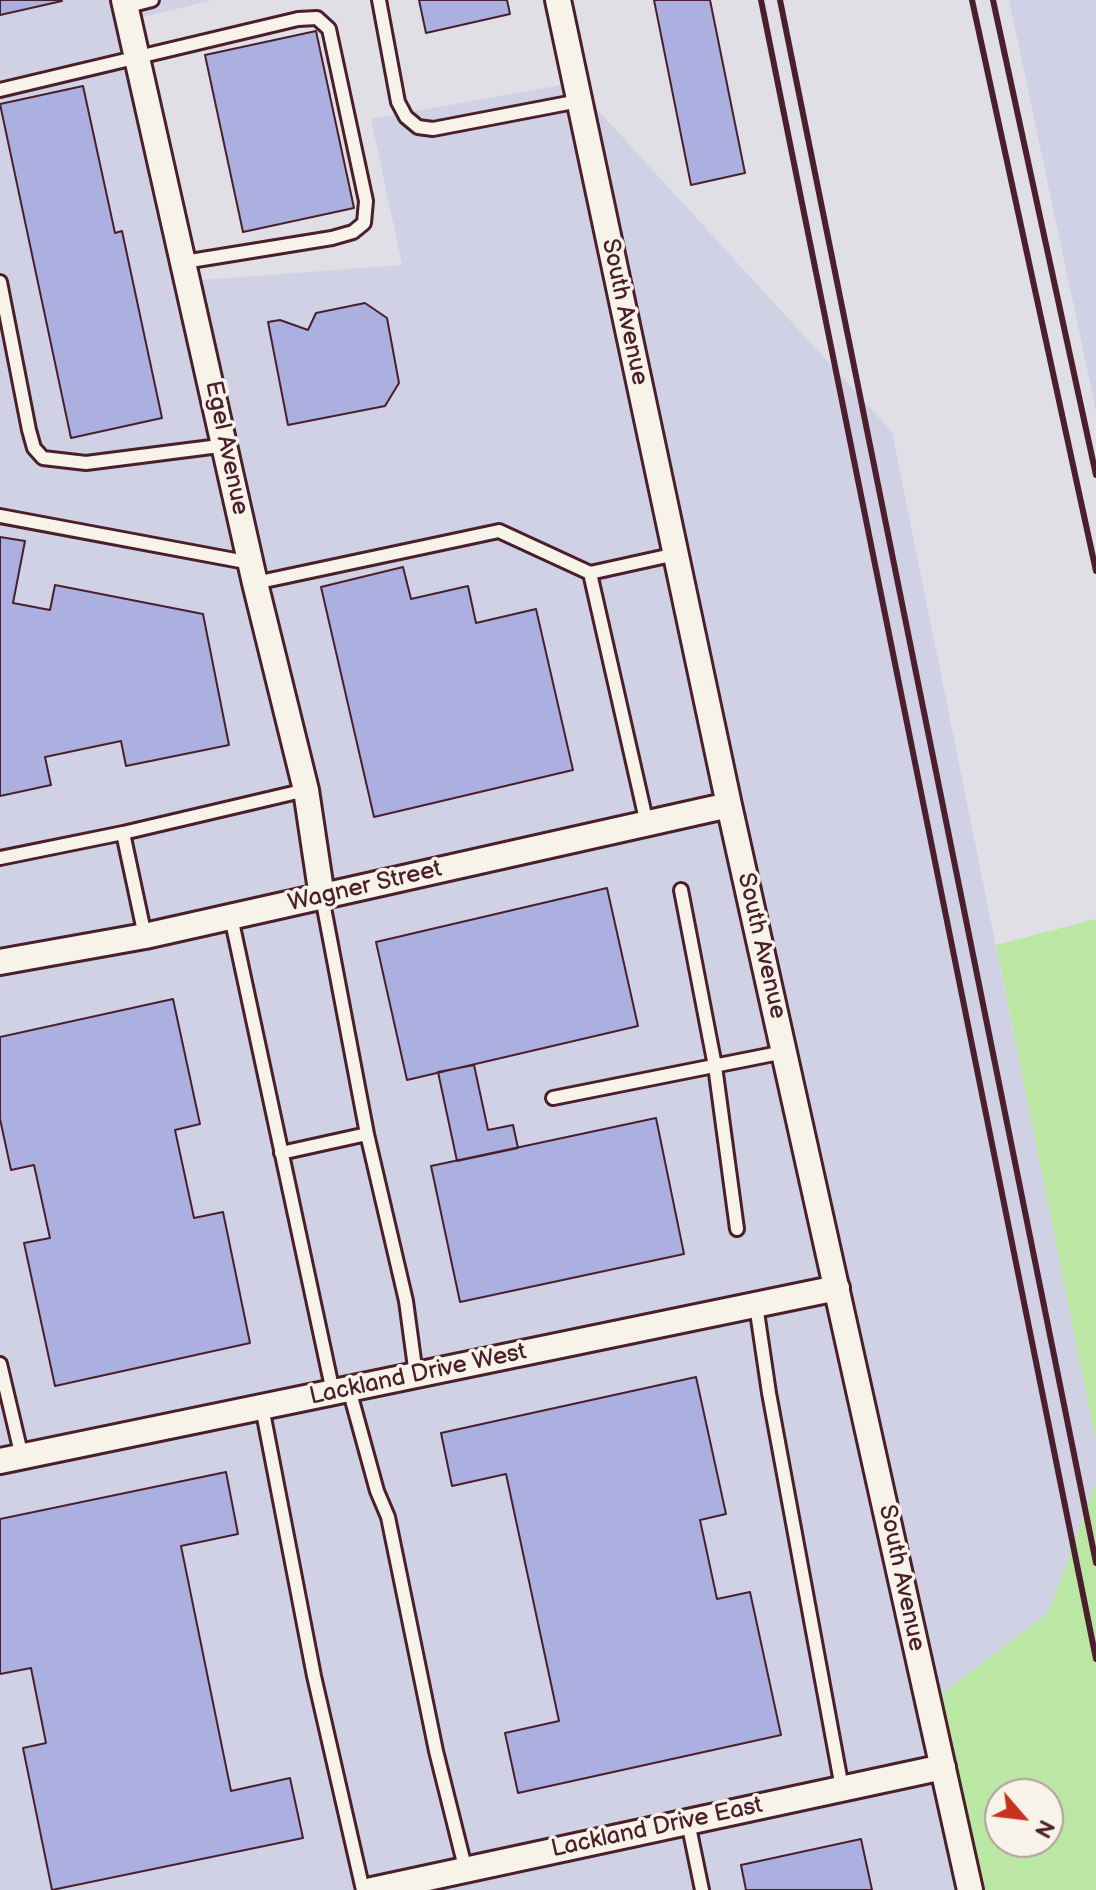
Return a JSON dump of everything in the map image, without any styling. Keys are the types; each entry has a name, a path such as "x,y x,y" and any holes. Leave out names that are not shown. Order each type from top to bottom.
{"street":[{"name":"South Avenue","path":"558,0 729,805 970,1890"},
{"name":"Egel Avenue","path":"125,4 227,445 253,573 306,790 322,897"},
{"name":"Wagner Street","path":"0,962 145,936 729,805"},
{"name":"Lackland Drive West","path":"11,1459 837,1288"},
{"name":"Lackland Drive East","path":"372,1890 433,1884 465,1867 943,1767"}],"lane":[{"path":"125,4 152,0"},
{"path":"379,0 398,102 406,117 418,127 433,129 579,101"},
{"path":"0,90 298,19 317,18 329,29 366,201 364,223 353,232 332,238 184,262"},
{"path":"0,282 29,430 34,448 43,458 86,463 227,445"},
{"path":"0,516 253,573 499,531 590,573 676,554"},
{"path":"590,573 647,824"},
{"path":"0,858 306,790"},
{"path":"123,833 145,936"},
{"path":"681,890 715,1066 737,1229"},
{"path":"322,897 367,1134 406,1301 416,1375"},
{"path":"231,917 281,1153 341,1391 388,1517 436,1751 465,1867"},
{"path":"553,1098 784,1052"},
{"path":"281,1153 367,1134"},
{"path":"756,1305 769,1393 842,1788"},
{"path":"0,1364 11,1459"},
{"path":"262,1407 314,1676 363,1890"},
{"path":"688,1822 702,1890"}],"shaded area":[{"path":"0,0 213,0 132,20 188,281 402,265 371,119 573,83 892,432 1096,1442 1096,1482 1049,1612 925,1707 965,1890 0,1890"},
{"path":"1009,0 1096,0 1096,411"}],"green space":[{"path":"1096,919 1096,1442 996,945"},
{"path":"1096,1482 1096,1890 965,1890 925,1707 1049,1612"}],"building":[{"path":"0,0 61,0 62,1 0,15"},
{"path":"419,0 507,0 510,14 426,33"},
{"path":"654,0 710,0 745,173 691,185"},
{"path":"316,31 354,208 243,232 205,55"},
{"path":"83,86 115,233 122,231 162,418 71,438 0,104"},
{"path":"365,303 387,318 399,383 385,406 288,425 268,322 280,320 308,330 316,313"},
{"path":"0,537 25,541 13,603 50,610 55,585 203,614 229,745 126,766 121,741 45,757 51,785 0,796"},
{"path":"403,567 411,599 468,586 476,623 536,609 573,770 374,817 321,587"},
{"path":"607,888 638,1026 407,1080 376,942"},
{"path":"173,999 200,1124 175,1130 194,1218 223,1212 250,1343 55,1386 24,1243 50,1238 34,1165 11,1170 0,1119 0,1037"},
{"path":"474,1065 488,1130 513,1125 518,1148 457,1161 438,1072"},
{"path":"656,1118 684,1254 460,1302 431,1166"},
{"path":"696,1377 726,1514 700,1520 717,1599 750,1592 781,1735 518,1793 505,1733 559,1721 506,1474 452,1486 441,1433"},
{"path":"226,1472 238,1534 181,1546 231,1791 290,1778 303,1838 52,1890 23,1748 46,1743 31,1668 0,1674 0,1519"},
{"path":"861,1839 872,1890 746,1890 741,1865"}],"railway":[{"path":"761,0 1096,1659"},
{"path":"780,0 1096,1563"},
{"path":"972,0 1096,571"},
{"path":"993,0 1096,475"}]}
